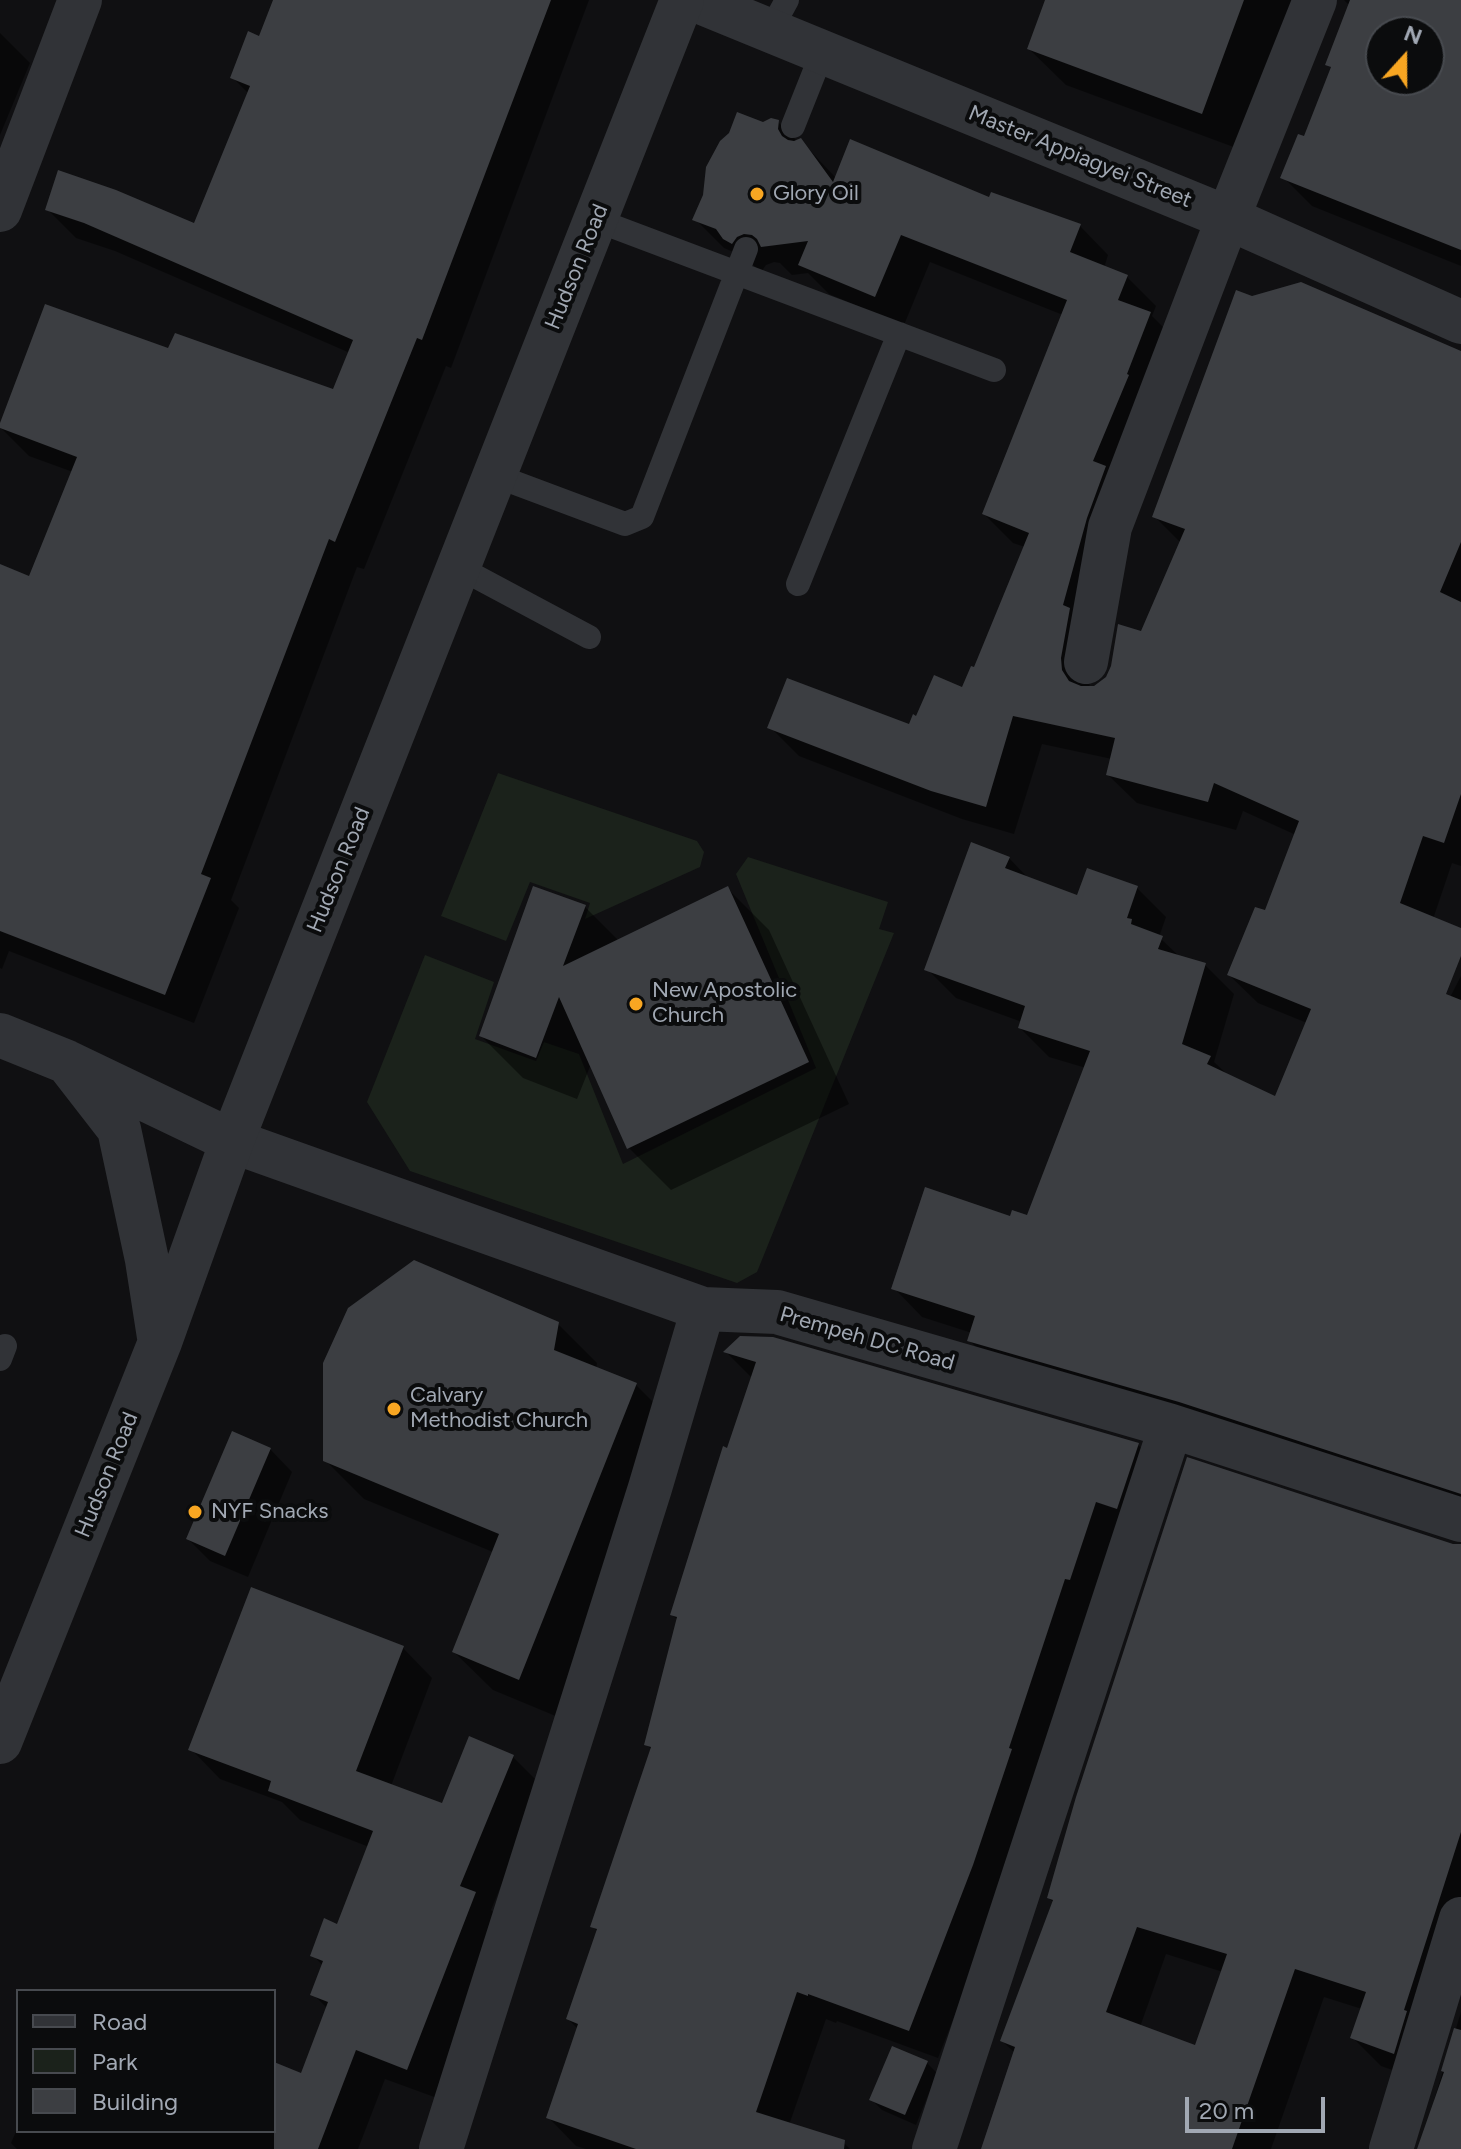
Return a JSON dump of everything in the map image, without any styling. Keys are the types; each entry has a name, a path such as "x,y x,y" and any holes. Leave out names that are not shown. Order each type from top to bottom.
{"street":[{"path":"0,210 80,0"},
{"name":"Hudson Road","path":"0,1742 160,1342 232,1141 682,0"},
{"name":"Master Appiagyei Street","path":"695,0 778,15 822,53 1228,218 1461,322"},
{"path":"1086,662 1110,527 1315,0"},
{"name":"Prempeh DC Road","path":"0,1035 67,1062 232,1141 703,1309 777,1312 1171,1426 1461,1520"},
{"path":"67,1062 119,1129 147,1260 160,1342"},
{"path":"441,2149 646,1503 703,1309"},
{"path":"934,2149 1171,1426"},
{"path":"1391,2149 1461,1919"}],"lane":[{"path":"793,126 822,53"},
{"path":"596,220 994,370"},
{"path":"494,475 625,524 642,517 746,249"},
{"path":"798,584 899,334"},
{"path":"458,567 589,637"}],"green space":[{"path":"498,773 697,841 704,852 700,867 585,919 590,903 530,882 506,941 441,916"},
{"path":"748,857 888,902 879,929 894,933 757,1272 737,1283 410,1171 367,1102 425,955 494,982 475,1039 536,1061 544,1042 579,1054 623,1164 816,1068 736,874"}],"building":[{"path":"273,0 551,0 422,340 417,338 335,542 329,539 201,874 211,878 165,995 0,931 0,564 29,576 77,457 0,428 0,423 45,304 168,348 175,333 333,389 353,340 84,223 45,210 58,170 116,190 194,223 250,86 230,78 248,31 259,36"},
{"path":"1045,0 1244,0 1202,114 1027,49"},
{"path":"1350,0 1461,0 1461,250 1280,178 1298,134 1304,136 1331,67 1325,65"},
{"path":"737,112 763,122 771,118 779,120 778,129 782,136 794,141 801,138 833,182 850,139 989,197 991,192 1081,224 1070,252 1128,275 1118,300 1151,312 1093,461 1106,466 1087,518 1063,605 1070,608 1061,658 1062,670 1069,681 1081,686 1094,686 1106,677 1111,666 1118,624 1141,631 1185,529 1152,517 1236,290 1252,296 1301,282 1461,351 1461,542 1440,592 1461,602 1461,794 1444,843 1423,836 1400,903 1461,928 1461,956 1446,994 1461,1000 1461,1494 1179,1402 967,1341 975,1316 891,1289 925,1187 1010,1216 1012,1210 1027,1215 1090,1051 1018,1028 1025,1006 924,970 971,842 1010,857 1005,868 1077,895 1087,868 1138,886 1127,918 1132,919 1131,924 1163,936 1158,949 1206,963 1182,1044 1211,1056 1207,1064 1275,1096 1311,1009 1227,975 1255,907 1265,910 1299,821 1214,783 1208,802 1106,775 1115,738 1013,716 986,807 931,791 767,728 787,678 909,724 913,714 916,716 934,675 962,687 971,666 974,667 1029,533 982,514 1067,300 901,235 875,297 798,265 808,241 761,247 752,235 737,237 732,244 723,239 716,229 692,220 703,195 706,167 720,141 729,133"},
{"name":"New Apostolic Church","path":"533,886 586,905 563,966 728,886 809,1062 627,1149 559,997 536,1058 479,1036"},
{"path":"414,1260 559,1322 554,1350 637,1383 519,1680 452,1652 499,1534 323,1461 323,1363 348,1308"},
{"path":"740,1336 773,1337 1139,1443 1117,1509 1096,1502 1070,1580 1065,1579 973,1865 909,2031 797,1992 756,2112 845,2140 844,2149 636,2149 546,2118 578,2024 566,2019 597,1929 590,1927 651,1747 644,1745 677,1617 670,1615 723,1446 727,1448 756,1362 723,1352"},
{"path":"232,1431 271,1448 225,1556 186,1539"},
{"path":"1187,1457 1453,1544 1461,1544 1461,1832 1404,2010 1407,2011 1394,2054 1350,2038 1366,1992 1295,1969 1232,2149 981,2149 1015,2047 1000,2041 1053,1900 1047,1898 1076,1797","holes":["1137,1927 1227,1954 1195,2045 1106,2012"]},
{"path":"251,1587 404,1646 356,1771 442,1803 469,1736 514,1755 460,1886 476,1892 407,2070 356,2050 318,2149 274,2149 276,2063 301,2073 328,2002 310,1995 323,1961 310,1956 324,1918 337,1924 373,1831 268,1791 271,1781 188,1750"},
{"path":"1454,2028 1461,2030 1461,2149 1417,2149 1444,2072 1441,2071"},
{"path":"892,2046 928,2061 905,2115 869,2100"}],"place":[{"name":"Glory Oil","path":"757,194"},
{"name":"New Apostolic Church","path":"636,1004"},
{"name":"Calvary Methodist Church","path":"394,1409"},
{"name":"NYF Snacks","path":"195,1512"}]}
